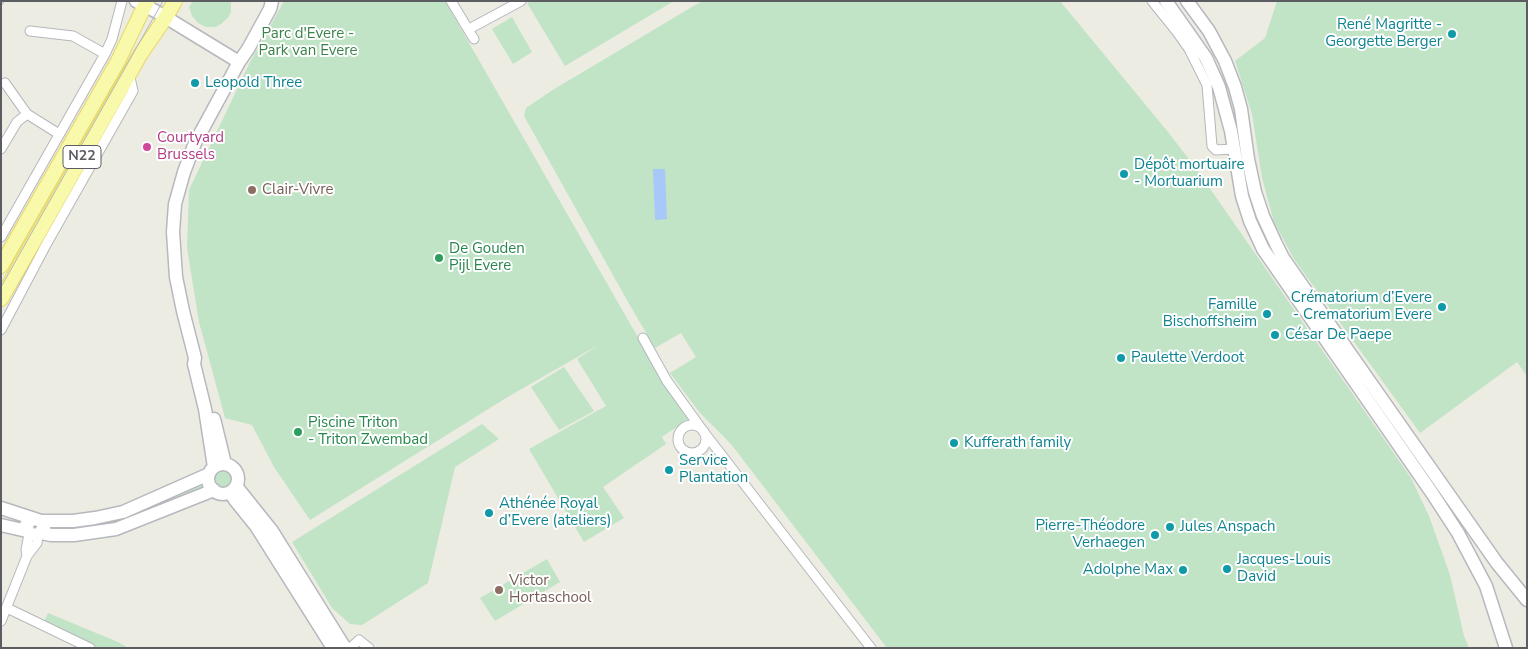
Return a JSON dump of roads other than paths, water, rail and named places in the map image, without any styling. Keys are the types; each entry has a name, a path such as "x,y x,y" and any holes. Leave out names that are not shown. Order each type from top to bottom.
{"main road":[{"name":"N22","path":"1,299 129,73 166,18 175,1"},
{"name":"N22","path":"1,266 118,61 143,3"}],"street":[{"path":"1,236 106,54 122,1"},
{"path":"233,488 222,493 214,490 209,483 216,468 194,364 195,358 176,277 173,232 176,199 195,143 270,9 271,1"},
{"path":"451,1 474,39"},
{"path":"1187,1 1209,31 1231,74 1241,109 1255,192 1263,216 1283,258 1486,547 1527,600"},
{"path":"1157,2 1196,60 1207,85 1212,146 1216,150 1247,148"},
{"path":"1157,2 1197,44 1213,72 1226,108 1242,196 1250,221 1263,249 1427,485 1458,533 1486,586 1506,648"},
{"path":"143,3 239,62"},
{"path":"469,30 515,3"},
{"path":"30,31 74,36 106,54"},
{"path":"1,330 47,242 133,91 129,73"},
{"path":"5,83 27,114 60,134"},
{"path":"1,149 17,122 27,114"},
{"path":"643,338 667,381 871,648"},
{"path":"1,525 35,529 123,512 216,468 233,467 238,477 233,488 235,500 256,526 333,648"},
{"path":"233,488 272,531 345,648"},
{"path":"1,508 35,529 51,535 74,535 116,529 214,490"},
{"path":"1,621 27,556 26,550 35,529"},
{"path":"7,608 90,648"},
{"path":"350,648 360,640 369,648"}],"water":[{"path":"653,169 665,169 667,219 655,220"}],"tram line":[{"path":"1,287 163,1"}],"place":[{"name":"René Magritte - Georgette Berger","path":"1452,34"},
{"name":"Leopold Three","path":"195,83"},
{"name":"Courtyard Brussels","path":"147,147"},
{"name":"Dépôt mortuaire - Mortuarium","path":"1124,174"},
{"name":"Clair-Vivre","path":"252,190"},
{"name":"De Gouden Pijl Evere","path":"439,258"},
{"name":"Crématorium d’Evere - Crematorium Evere","path":"1442,307"},
{"name":"Famille Bischoffsheim","path":"1267,314"},
{"name":"César De Paepe","path":"1275,335"},
{"name":"Paulette Verdoot","path":"1121,358"},
{"name":"Piscine Triton - Triton Zwembad","path":"298,432"},
{"name":"Kufferath family","path":"954,443"},
{"name":"Service Plantation","path":"669,470"},
{"name":"Athénée Royal d’Evere (ateliers)","path":"489,513"},
{"name":"Jules Anspach","path":"1170,527"},
{"name":"Pierre-Théodore Verhaegen","path":"1155,535"},
{"name":"Jacques-Louis David","path":"1227,569"},
{"name":"Adolphe Max","path":"1183,570"},
{"name":"Victor Hortaschool","path":"499,590"}],"park label":[{"name":"Parc d'Evere - Park van Evere","path":"308,42"}]}
